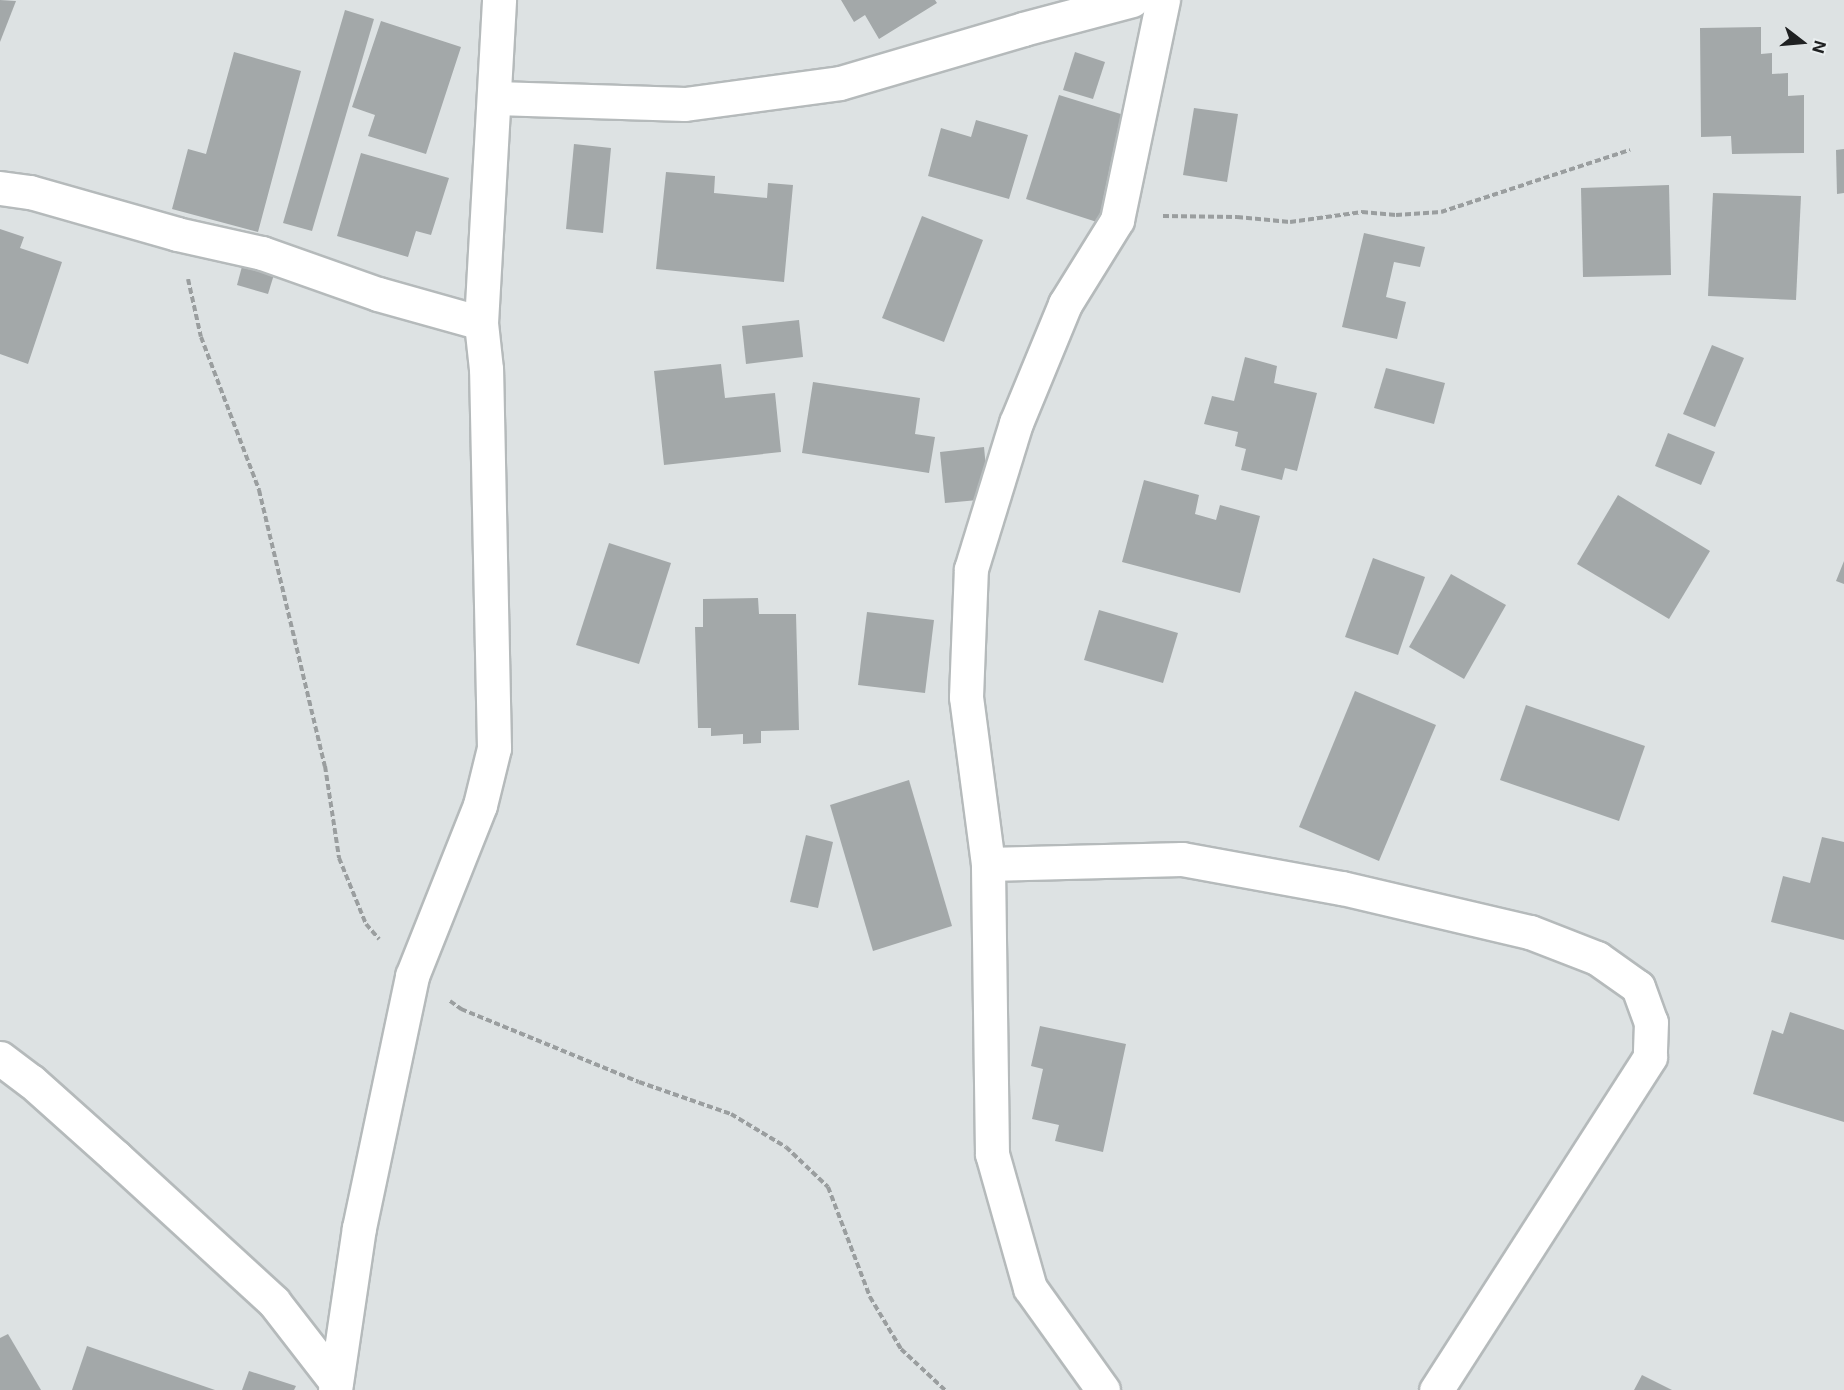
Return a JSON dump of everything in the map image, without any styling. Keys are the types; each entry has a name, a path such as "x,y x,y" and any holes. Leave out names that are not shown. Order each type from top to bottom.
{"street":[{"path":"335,1386 359,1228 412,976 480,805 494,748 486,369 481,323 496,98 499,0"},
{"path":"496,98 685,104 840,83 1023,29 1132,0"},
{"path":"1103,1390 1030,1288 992,1154 988,864 966,698 971,569 1016,423 1065,304 1117,220 1163,0"},
{"path":"0,188 30,192 177,234 262,253 378,294 481,323"},
{"path":"988,864 1182,859 1330,886 1530,932 1597,958 1638,987 1651,1022 1650,1057 1436,1390"},
{"path":"0,1058 31,1081 117,1157 274,1302 335,1386"}],"path":[{"path":"1117,220 1170,215 1290,222 1362,212 1396,215 1440,212 1630,150"},
{"path":"177,234 201,337 259,490 325,766 339,858 366,924 412,976 461,1009 639,1082 731,1114 786,1147 828,1188 870,1297 901,1349 945,1390"}],"building":[{"path":"0,0 16,1 0,42"},
{"path":"841,0 935,0 937,3 879,39 865,15 854,22"},
{"path":"345,10 374,19 312,231 283,223"},
{"path":"381,21 461,47 426,154 368,136 375,115 352,107"},
{"path":"1761,27 1761,54 1772,53 1772,74 1788,73 1788,96 1804,95 1804,153 1732,154 1731,136 1701,137 1700,28"},
{"path":"234,52 301,71 258,232 172,209 188,149 206,154"},
{"path":"1075,52 1105,62 1093,99 1063,90"},
{"path":"1059,95 1137,119 1103,224 1026,199"},
{"path":"1194,108 1238,114 1227,182 1183,175"},
{"path":"976,120 1028,135 1009,199 928,176 941,128 971,137"},
{"path":"574,144 611,148 603,233 566,229"},
{"path":"1844,149 1844,193 1837,194 1836,150"},
{"path":"361,153 449,178 431,235 416,231 408,257 337,236"},
{"path":"666,172 715,176 714,193 767,198 768,183 793,185 784,282 656,269"},
{"path":"1669,185 1671,275 1583,277 1581,188"},
{"path":"1713,193 1801,196 1796,300 1708,296"},
{"path":"922,216 983,240 944,342 882,318"},
{"path":"0,229 24,237 20,248 62,262 28,364 0,354"},
{"path":"1364,233 1425,247 1420,267 1394,262 1386,297 1406,302 1397,339 1342,327"},
{"path":"244,259 276,268 268,294 237,285"},
{"path":"799,320 803,357 746,364 742,326"},
{"path":"1712,345 1744,358 1715,427 1683,414"},
{"path":"1245,357 1277,366 1274,383 1317,393 1297,471 1285,468 1282,480 1241,470 1246,449 1235,446 1238,432 1204,424 1212,396 1234,401"},
{"path":"721,364 725,398 775,393 781,452 664,465 654,371"},
{"path":"1386,368 1445,383 1434,424 1374,408"},
{"path":"813,382 920,398 915,434 935,437 929,473 802,453"},
{"path":"1668,433 1715,452 1701,485 1655,466"},
{"path":"984,447 989,499 945,503 940,452"},
{"path":"1144,480 1199,495 1195,514 1216,520 1220,505 1260,516 1240,593 1122,562"},
{"path":"1618,495 1710,551 1669,619 1577,564"},
{"path":"609,543 671,563 639,664 576,645"},
{"path":"1373,558 1425,577 1398,655 1345,637"},
{"path":"1844,561 1844,584 1836,581"},
{"path":"1451,574 1506,605 1464,679 1409,647"},
{"path":"758,598 759,614 796,614 799,730 761,731 761,743 743,744 743,734 711,736 711,728 698,728 695,627 703,627 703,599"},
{"path":"1099,610 1178,633 1163,683 1084,660"},
{"path":"867,612 934,620 925,693 858,685"},
{"path":"1355,691 1436,725 1379,861 1299,827"},
{"path":"1526,705 1645,746 1619,821 1500,780"},
{"path":"909,780 952,926 873,951 830,805"},
{"path":"806,835 833,842 818,908 790,902"},
{"path":"1822,837 1844,842 1844,940 1771,922 1783,876 1810,883"},
{"path":"1790,1012 1844,1030 1844,1122 1753,1094 1772,1030 1783,1034"},
{"path":"1040,1026 1126,1044 1103,1152 1055,1141 1059,1125 1032,1119 1043,1069 1031,1066"},
{"path":"8,1334 41,1390 0,1390 0,1338"},
{"path":"87,1346 215,1390 72,1390"},
{"path":"249,1371 296,1386 294,1390 242,1390"},
{"path":"1642,1375 1672,1390 1634,1390"}]}
